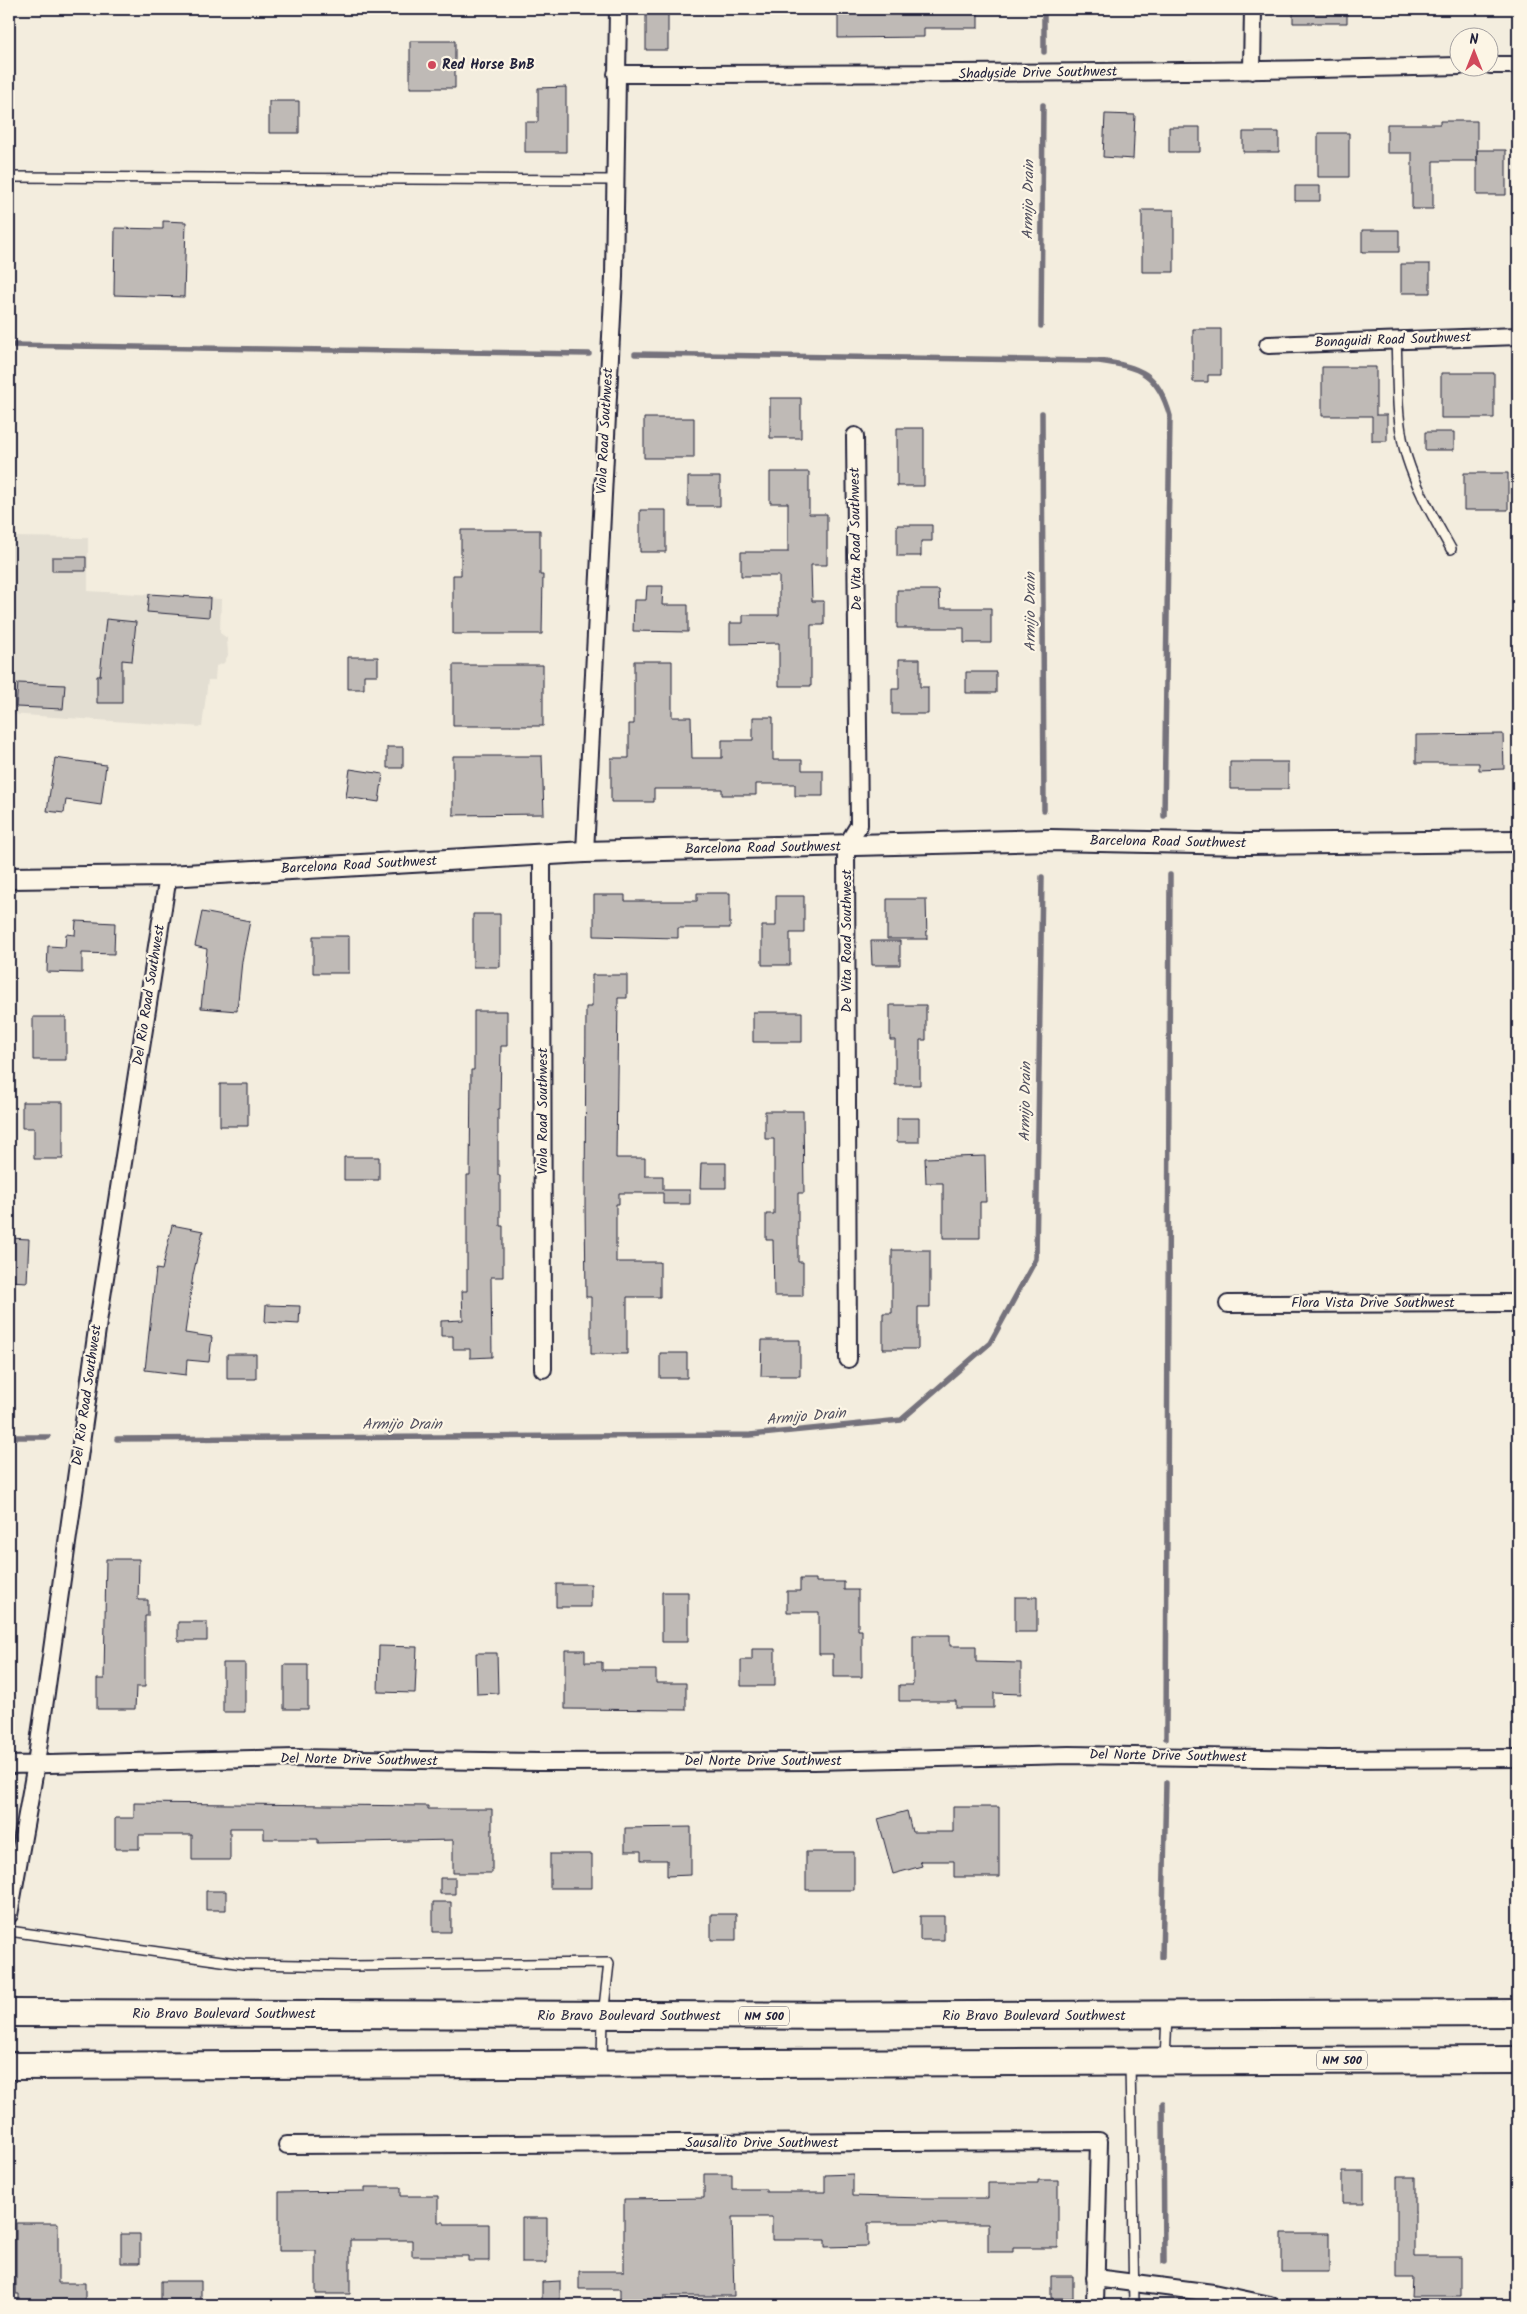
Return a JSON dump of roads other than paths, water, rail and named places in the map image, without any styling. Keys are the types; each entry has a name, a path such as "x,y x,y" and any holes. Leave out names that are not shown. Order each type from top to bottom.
{"main road":[{"name":"Rio Bravo Boulevard Southwest","path":"9,2013 603,2016 1167,2016 1518,2013"},
{"name":"NM 500","path":"9,2066 1518,2060"}],"street":[{"name":"Viola Road Southwest","path":"585,852 614,277 618,9"},
{"path":"1252,71 1253,9"},
{"path":"1500,65 1518,64"},
{"name":"Shadyside Drive Southwest","path":"616,74 1252,71 1450,66"},
{"name":"Bonaguidi Road Southwest","path":"1268,345 1396,338 1518,336"},
{"name":"De Vita Road Southwest","path":"848,1359 846,846 859,825 855,436"},
{"name":"Barcelona Road Southwest","path":"9,878 168,876 585,852 1050,840 1246,844 1518,840"},
{"name":"Viola Road Southwest","path":"542,854 543,1369"},
{"name":"Del Rio Road Southwest","path":"9,1915 36,1764 98,1322 168,876"},
{"name":"Flora Vista Drive Southwest","path":"1228,1304 1518,1302"},
{"name":"Del Norte Drive Southwest","path":"9,1764 295,1758 540,1762 824,1761 1068,1755 1328,1759 1518,1758"},
{"name":"Sausalito Drive Southwest","path":"287,2145 1100,2141 1095,2278"},
{"path":"1096,2305 1095,2278 1213,2293 1270,2305"}],"lane":[{"path":"9,177 616,180"},
{"path":"1396,338 1400,426 1407,458 1431,512 1451,549"},
{"path":"9,1931 243,1964 352,1966 609,1963 603,2016 602,2063"},
{"path":"1165,2061 1167,2016"},
{"path":"1130,2061 1134,2305"}],"waterway":[{"name":"Armijo Drain","path":"1044,9 1044,52"},
{"name":"Armijo Drain","path":"1041,326 1043,105"},
{"path":"9,345 589,354"},
{"path":"635,354 1099,361 1114,363 1137,370 1153,381 1160,390 1170,416 1164,816"},
{"name":"Armijo Drain","path":"1042,413 1044,810"},
{"path":"1166,1738 1170,875"},
{"name":"Armijo Drain","path":"117,1439 750,1435 901,1420 990,1343 1036,1259 1042,877"},
{"name":"Armijo Drain","path":"9,1437 48,1437"},
{"path":"1162,1957 1166,1783"},
{"path":"1163,2103 1164,2262"}],"place":[{"name":"Red Horse BnB","path":"432,65"}]}
